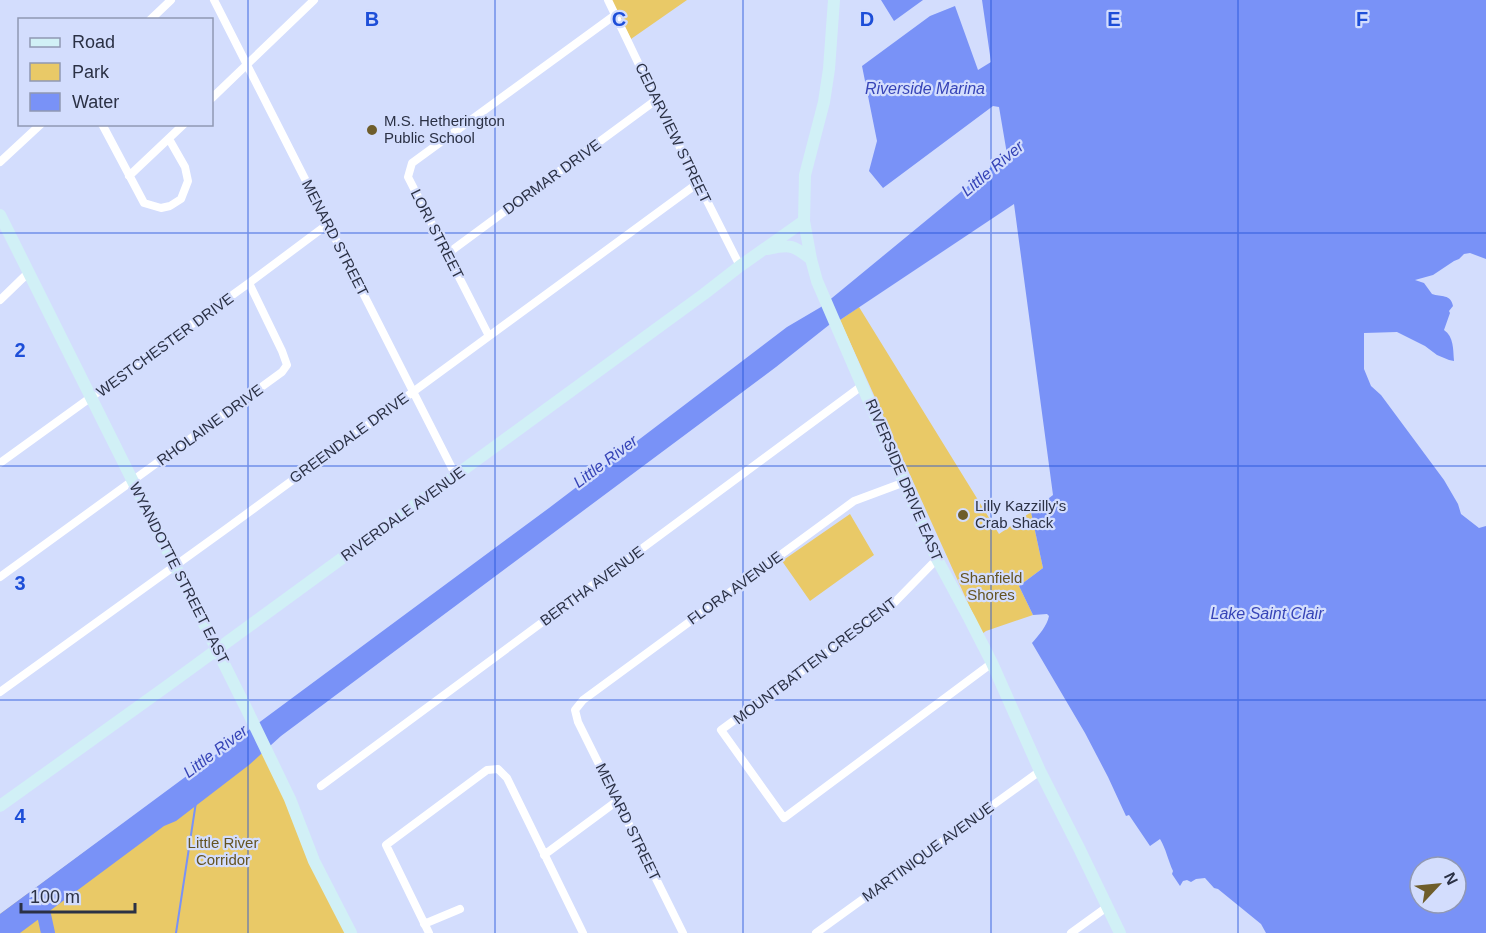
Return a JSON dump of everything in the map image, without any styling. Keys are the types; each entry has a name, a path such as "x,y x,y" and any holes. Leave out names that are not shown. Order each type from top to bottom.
{"street":[{"path":"152,18 171,0"},
{"name":"MENARD STREET","path":"214,0 456,476"},
{"path":"213,97 314,0"},
{"name":"CEDARVIEW STREET","path":"608,0 740,266"},
{"path":"822,58 826,15 832,0"},
{"name":"RIVERSIDE DRIVE EAST","path":"832,0 829,69 824,102 805,175 804,221 817,281 937,559 992,663 1040,771 1120,933"},
{"name":"LORI STREET","path":"489,336 408,177 412,164 615,15"},
{"name":"DORMAR DRIVE","path":"447,254 656,100"},
{"path":"0,162 39,126"},
{"path":"103,126 144,203 161,208 170,206 181,199 188,182 185,167 169,139"},
{"path":"129,176 182,126"},
{"name":"GREENDALE DRIVE","path":"0,692 698,183"},
{"name":"WYANDOTTE STREET EAST","path":"0,215 270,757 314,861 351,933"},
{"name":"RIVERDALE AVENUE","path":"0,806 804,221"},
{"name":"WESTCHESTER DRIVE","path":"0,463 91,399 328,224"},
{"path":"764,249 786,245 794,247 811,259"},
{"path":"0,300 29,272"},
{"name":"RHOLAINE DRIVE","path":"0,577 282,372 287,365 282,351 249,283"},
{"name":"BERTHA AVENUE","path":"321,786 863,385"},
{"name":"FLORA AVENUE","path":"575,710 583,699 854,501 905,482"},
{"name":"MOUNTBATTEN CRESCENT","path":"937,559 892,605 721,730 784,818 992,663"},
{"name":"MENARD STREET","path":"575,710 578,722 683,933"},
{"path":"429,933 386,845 487,770 498,769 507,778 583,933"},
{"name":"MARTINIQUE AVENUE","path":"816,933 1040,771"},
{"path":"544,855 617,801"},
{"path":"1071,933 1107,907"},
{"path":"424,924 460,909"}],"green space":[{"path":"611,0 687,0 631,39"},
{"name":"Shanfield Shores","path":"859,307 999,534 1031,512 1043,568 1019,586 1033,615 982,634 840,320"},
{"path":"850,514 874,555 810,601 782,561"},
{"name":"Little River Corridor","path":"255,727 351,933 0,933 0,914"}],"water":[{"path":"881,0 923,0 894,21"},
{"name":"Lake Saint Clair","path":"982,0 1486,0 1486,259 1470,253 1464,254 1433,275 1415,280 1424,283 1432,294 1448,298 1452,302 1453,306 1449,311 1444,330 1451,340 1454,361 1437,355 1425,346 1397,332 1364,333 1364,369 1371,386 1381,395 1444,480 1461,514 1479,528 1486,526 1486,933 1266,933 1261,924 1214,888 1205,878 1191,882 1183,881 1180,886 1172,874 1173,871 1160,839 1150,846 1129,815 1126,816 1085,733 1032,643 1045,627 1049,616 1047,614 1033,615 1019,586 1043,568 1031,512 1053,495 1014,204 840,320 829,325 281,736 249,765 176,821 164,826 20,933 0,933 0,914 549,508 787,327 821,307 1007,154 999,107 993,106 883,188 869,171 877,141 862,66 930,16 955,6 978,70 991,62"}],"waterway":[{"path":"176,933 196,802"},
{"path":"41,901 48,933"}],"place":[{"name":"M.S. Hetherington Public School","path":"372,130"},
{"name":"Lilly Kazzilly's Crab Shack","path":"963,515"}],"water label":[{"name":"Riverside Marina","path":"925,88"},
{"name":"Little River","path":"992,168"},
{"name":"Little River","path":"605,461"},
{"name":"Little River","path":"215,751"}]}
